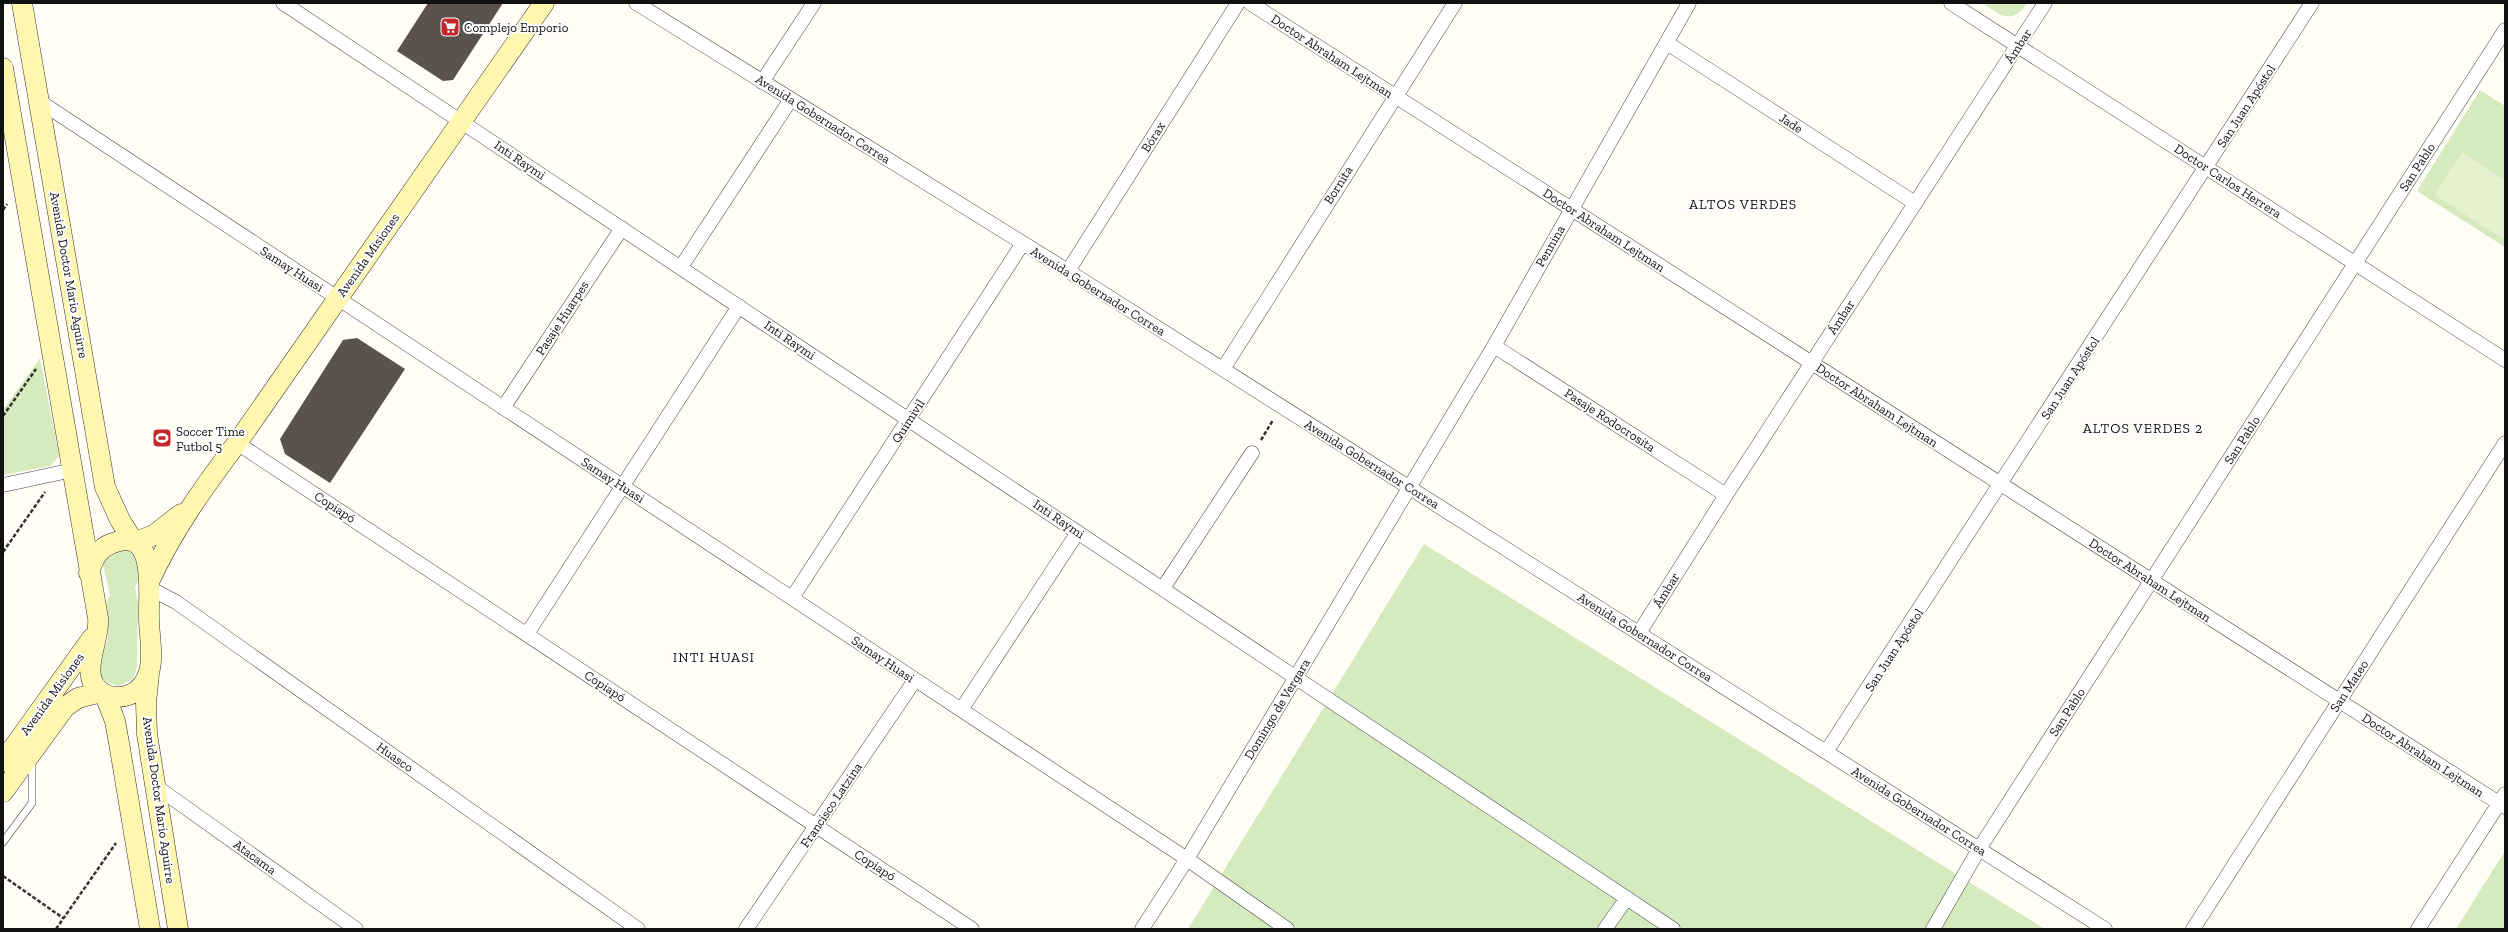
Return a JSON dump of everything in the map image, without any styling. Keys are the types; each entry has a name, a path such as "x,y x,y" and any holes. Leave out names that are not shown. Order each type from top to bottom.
{"main road":[{"name":"Avenida Doctor Mario Aguirre","path":"22,3 105,487 120,520 134,542 144,554 149,585 150,671 146,718 154,785 178,929"},
{"name":"Avenida Misiones","path":"149,585 161,557 190,506 237,443 544,3"},
{"path":"3,68 52,346 66,471 89,573 98,625 90,668 93,683 103,693 115,721 150,929"},
{"name":"Avenida Misiones","path":"89,573 93,561 102,548 115,542 134,542 154,535 190,506"},
{"name":"Avenida Misiones","path":"3,761 73,667 98,625"},
{"path":"103,693 116,697 131,694 142,685 150,671"},
{"name":"Avenida Misiones","path":"3,792 32,751 71,702 103,693"}],"street":[{"name":"Avenida Gobernador Correa","path":"636,3 651,7 762,82 1068,271 2105,929"},
{"path":"762,82 814,3"},
{"name":"Bórax","path":"1068,271 1238,3"},
{"name":"Doctor Abraham Lejtman","path":"1250,3 2340,702 2503,802"},
{"name":"Bornita","path":"1222,369 1394,96 1455,3"},
{"name":"Pennina","path":"1410,488 1494,346 1689,3"},
{"name":"Doctor Carlos Herrera","path":"1951,3 2505,360"},
{"name":"Ámbar","path":"1639,633 1811,363 2045,3"},
{"name":"San Juan Apóstol","path":"1826,752 2001,485 2312,3"},
{"name":"Inti Raymi","path":"285,4 1673,929"},
{"name":"San Pablo","path":"1933,929 1979,849 2505,30"},
{"name":"Jade","path":"1667,42 1915,203"},
{"path":"681,268 791,99"},
{"name":"Samay Huasi","path":"39,102 1187,859 1287,929"},
{"name":"Pasaje Huarpes","path":"503,408 622,228"},
{"name":"Quimivil","path":"792,598 1023,243"},
{"path":"527,634 739,306"},
{"name":"Pasaje Rodocrosita","path":"1494,346 1726,495"},
{"name":"Copiapó","path":"237,443 972,929"},
{"name":"San Mateo","path":"2193,929 2505,444"},
{"path":"1163,588 1252,453"},
{"path":"3,485 66,471"},
{"name":"Domingo de Vergara","path":"1142,929 1187,859 1410,488"},
{"path":"961,710 1078,532"},
{"name":"Huasco","path":"149,585 176,602 638,929"},
{"name":"Francisco Latzina","path":"746,929 915,680"},
{"name":"Atacama","path":"154,785 356,929"},
{"path":"2418,929 2503,802"},
{"path":"1605,929 1627,898"}],"lane":[{"path":"3,842 32,803 32,751"}],"path":[{"path":"3,416 52,346"},
{"path":"1252,453 1282,407"},
{"path":"3,552 66,471"},
{"path":"56,929 132,820"},
{"path":"3,876 63,918"}],"green space":[{"path":"1982,3 2027,3 2016,14 2006,16"},
{"path":"2480,90 2505,106 2505,247 2417,191"},
{"path":"2462,152 2505,180 2505,240 2435,195"},
{"path":"40,358 59,456 50,466 3,475 3,410"},
{"path":"1424,544 2045,929 1188,929"},
{"path":"127,550 133,553 142,569 135,588 138,603 137,666 133,679 118,686 107,682 99,674 101,656 108,640 107,602 110,595 103,564 105,559 115,551"},
{"path":"2505,851 2505,929 2456,929"}],"building":[{"name":"Complejo Emporio","path":"428,3 503,3 453,80 443,81 397,51"},
{"path":"357,338 405,369 330,483 285,454 280,439 343,340"}],"place":[{"name":"Complejo Emporio","path":"450,27"},
{"name":"Soccer Time Futbol 5","path":"162,438"}],"district":[{"name":"ALTOS VERDES","path":"1743,204"},
{"name":"ALTOS VERDES 2","path":"2143,428"},
{"name":"INTI HUASI","path":"714,657"}]}
